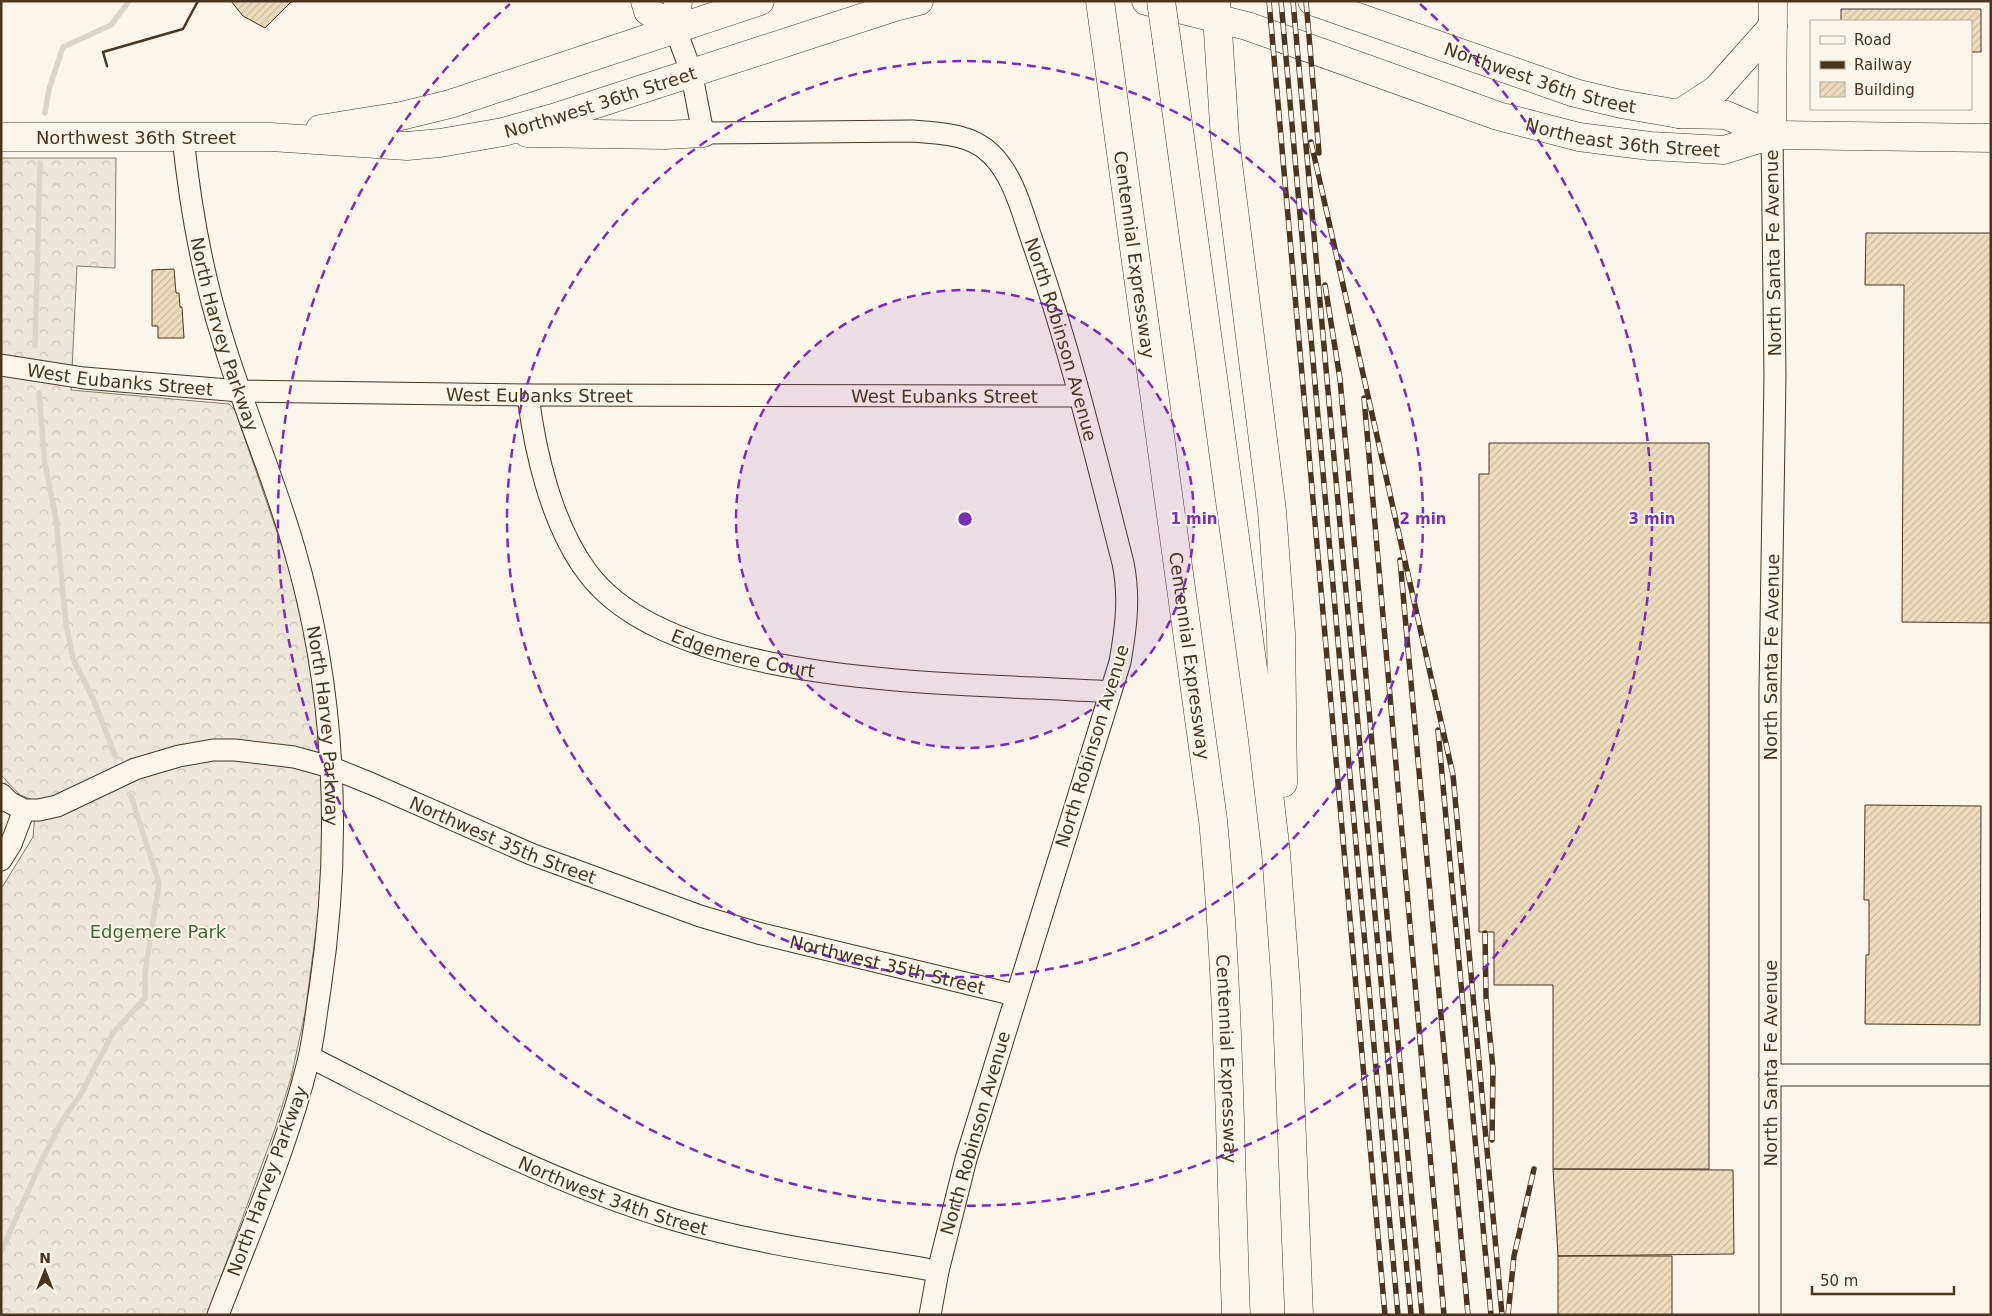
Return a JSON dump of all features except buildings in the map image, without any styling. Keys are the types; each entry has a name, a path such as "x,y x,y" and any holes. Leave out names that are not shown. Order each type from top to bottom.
{"main road":[{"path":"645,1 648,11 675,28 678,1"},
{"name":"Northwest 36th Street","path":"271,137 401,116 450,104 760,1"},
{"name":"Northwest 36th Street","path":"1,137 271,137 407,146 440,143 503,132 895,6 920,1"},
{"name":"Centennial Expressway","path":"1100,1 1213,820 1226,994 1236,1315"},
{"path":"1146,1 1216,10 1225,139 1272,510 1281,633 1286,987 1299,1315"},
{"path":"1161,1 1262,734 1276,853 1286,987"},
{"name":"Northwest 36th Street","path":"1312,1 1566,90 1621,104 1679,114 1726,115 1772,135"},
{"name":"Northeast 36th Street","path":"1216,10 1268,34 1472,108 1579,137 1650,146 1724,150 1772,135 1991,138"},
{"path":"1679,114 1717,89 1773,14"},
{"name":"North Santa Fe Avenue","path":"1772,135 1773,14"},
{"path":"503,132 656,135 703,133"}],"street":[{"path":"675,28 691,71 703,133"},
{"name":"North Robinson Avenue","path":"703,133 937,132 966,139 990,152 1001,165 1021,209 1068,352 1128,586 1126,630 1120,662 1015,995 966,1159 938,1271 930,1315"},
{"name":"North Santa Fe Avenue","path":"1770,1315 1770,688 1775,376 1772,135"},
{"name":"North Harvey Parkway","path":"183,137 197,238 222,339 282,509 305,590 319,654 330,767 332,860 328,935 310,1057 293,1119 218,1315"},
{"name":"West Eubanks Street","path":"3,365 59,375 240,391 528,395 1079,396"},
{"name":"Edgemere Court","path":"528,395 532,426 556,513 568,543 587,573 605,592 631,612 656,626 695,643 733,654 834,674 884,680 1110,692"},
{"name":"Northwest 35th Street","path":"24,810 39,810 57,806 135,769 195,752 234,750 294,756 330,767 531,854 700,916 758,933 1015,995"},
{"path":"1,794 15,806 24,810 1,860"},
{"name":"Northwest 34th Street","path":"310,1057 500,1154 607,1197 674,1220 734,1236 938,1271"},
{"path":"1770,1075 1991,1075"}],"green space":[{"name":"Edgemere Park","path":"1,158 116,158 115,268 77,266 71,390 229,404 235,410 290,570 306,641 319,730 317,739 323,796 322,886 305,1013 291,1078 275,1129 207,1315 1,1315 1,889 33,837 36,801 20,795 1,775"}],"waterway":[{"path":"45,113 49,89 63,47 111,25 129,1"},
{"path":"35,346 40,163"},
{"path":"39,393 45,464 56,519 66,624 73,659 94,701 115,755"},
{"path":"1,1252 41,1162 62,1121 82,1092 113,1033 145,998 145,972 159,883 131,796"}],"railway":[{"path":"1269,1 1385,1315"},
{"path":"1281,1 1398,1315"},
{"path":"1293,1 1411,1315"},
{"path":"1306,1 1319,153"},
{"path":"1311,142 1453,775 1502,1315"},
{"path":"1325,285 1340,379 1422,1315"},
{"path":"1364,398 1444,1315"},
{"path":"1400,560 1468,1315"},
{"path":"1438,730 1491,1315"},
{"path":"1485,933 1486,997 1493,1069 1492,1140"},
{"path":"1508,1315 1514,1256 1534,1169"}],"wall":[{"path":"107,66 103,52 183,29 198,1"}]}
